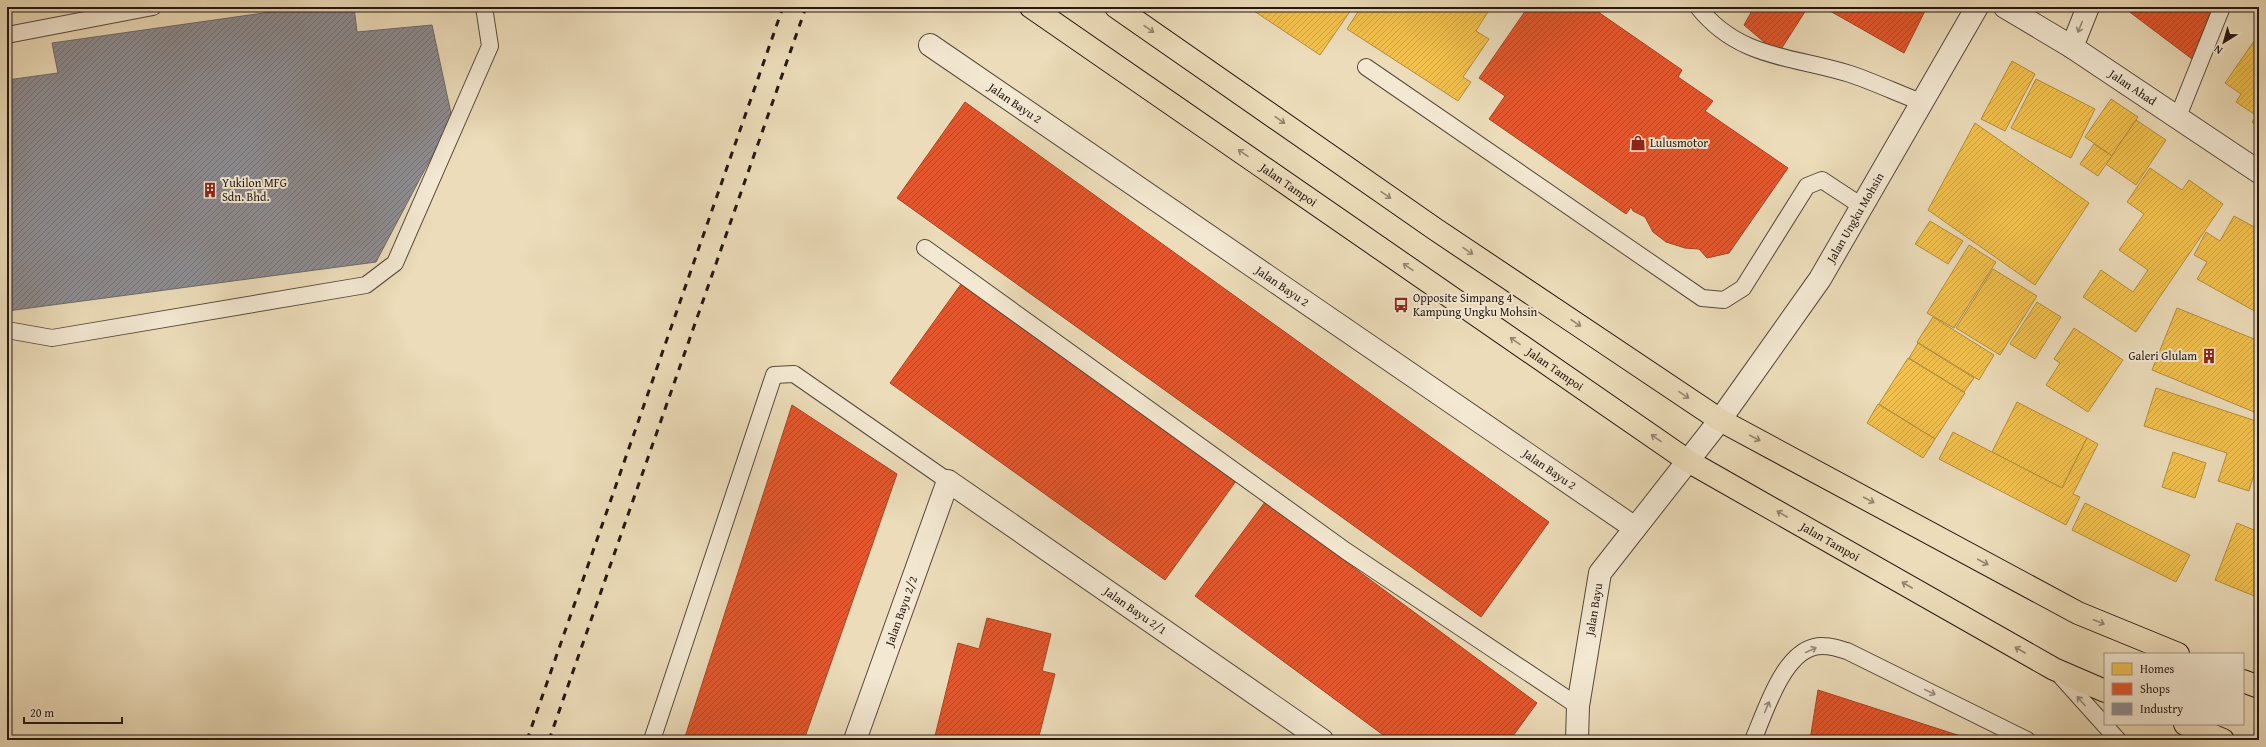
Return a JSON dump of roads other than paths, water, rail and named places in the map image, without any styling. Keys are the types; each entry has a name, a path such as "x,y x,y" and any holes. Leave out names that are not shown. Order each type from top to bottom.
{"main road":[{"name":"Jalan Tampoi","path":"1031,7 1688,460 2054,669 2104,691"},
{"path":"1116,7 1435,229 1720,420 2078,613 2176,653"},
{"path":"2244,681 2259,687"},
{"path":"2187,725 2223,740"}],"street":[{"name":"Jalan Ungku Mohsin","path":"1688,460 1720,420 1820,279 1863,207 1921,102 1977,7"},
{"name":"Jalan Ahad","path":"2005,7 2072,47 2177,119 2259,172"},
{"path":"2072,47 2088,7"},
{"name":"Jalan Bayu 2","path":"930,46 1634,528"},
{"name":"Jalan Bayu","path":"1578,740 1578,706 1600,573 1688,460"},
{"name":"Jalan Bayu 2/2","path":"855,740 948,481"},
{"name":"Jalan Bayu 2/1","path":"948,481 1322,740"}],"lane":[{"path":"7,36 153,7"},
{"path":"7,330 52,338 366,285 395,263 490,46 484,7"},
{"path":"1698,7 1710,22 1744,46 1798,62 1849,74 1921,102"},
{"path":"2177,119 2222,7"},
{"path":"1366,66 1702,298 1724,300 1743,288 1807,186 1822,180 1863,207"},
{"path":"925,248 1346,551 1578,706"},
{"path":"652,740 774,375 794,374 948,481"},
{"path":"1753,740 1782,674 1795,659 1813,647 1830,646 1847,651 2027,740"},
{"path":"2054,669 2104,724"},
{"path":"2104,725 2118,740"}],"railway":[{"path":"527,740 783,7"},
{"path":"549,740 806,7"}],"place":[{"name":"Lulusmotor","path":"1638,143"},
{"name":"Yukilon MFG Sdn. Bhd.","path":"210,190"},
{"name":"Opposite Simpang 4 Kampung Ungku Mohsin","path":"1401,305"},
{"name":"Galeri Glulam","path":"2209,356"}]}
